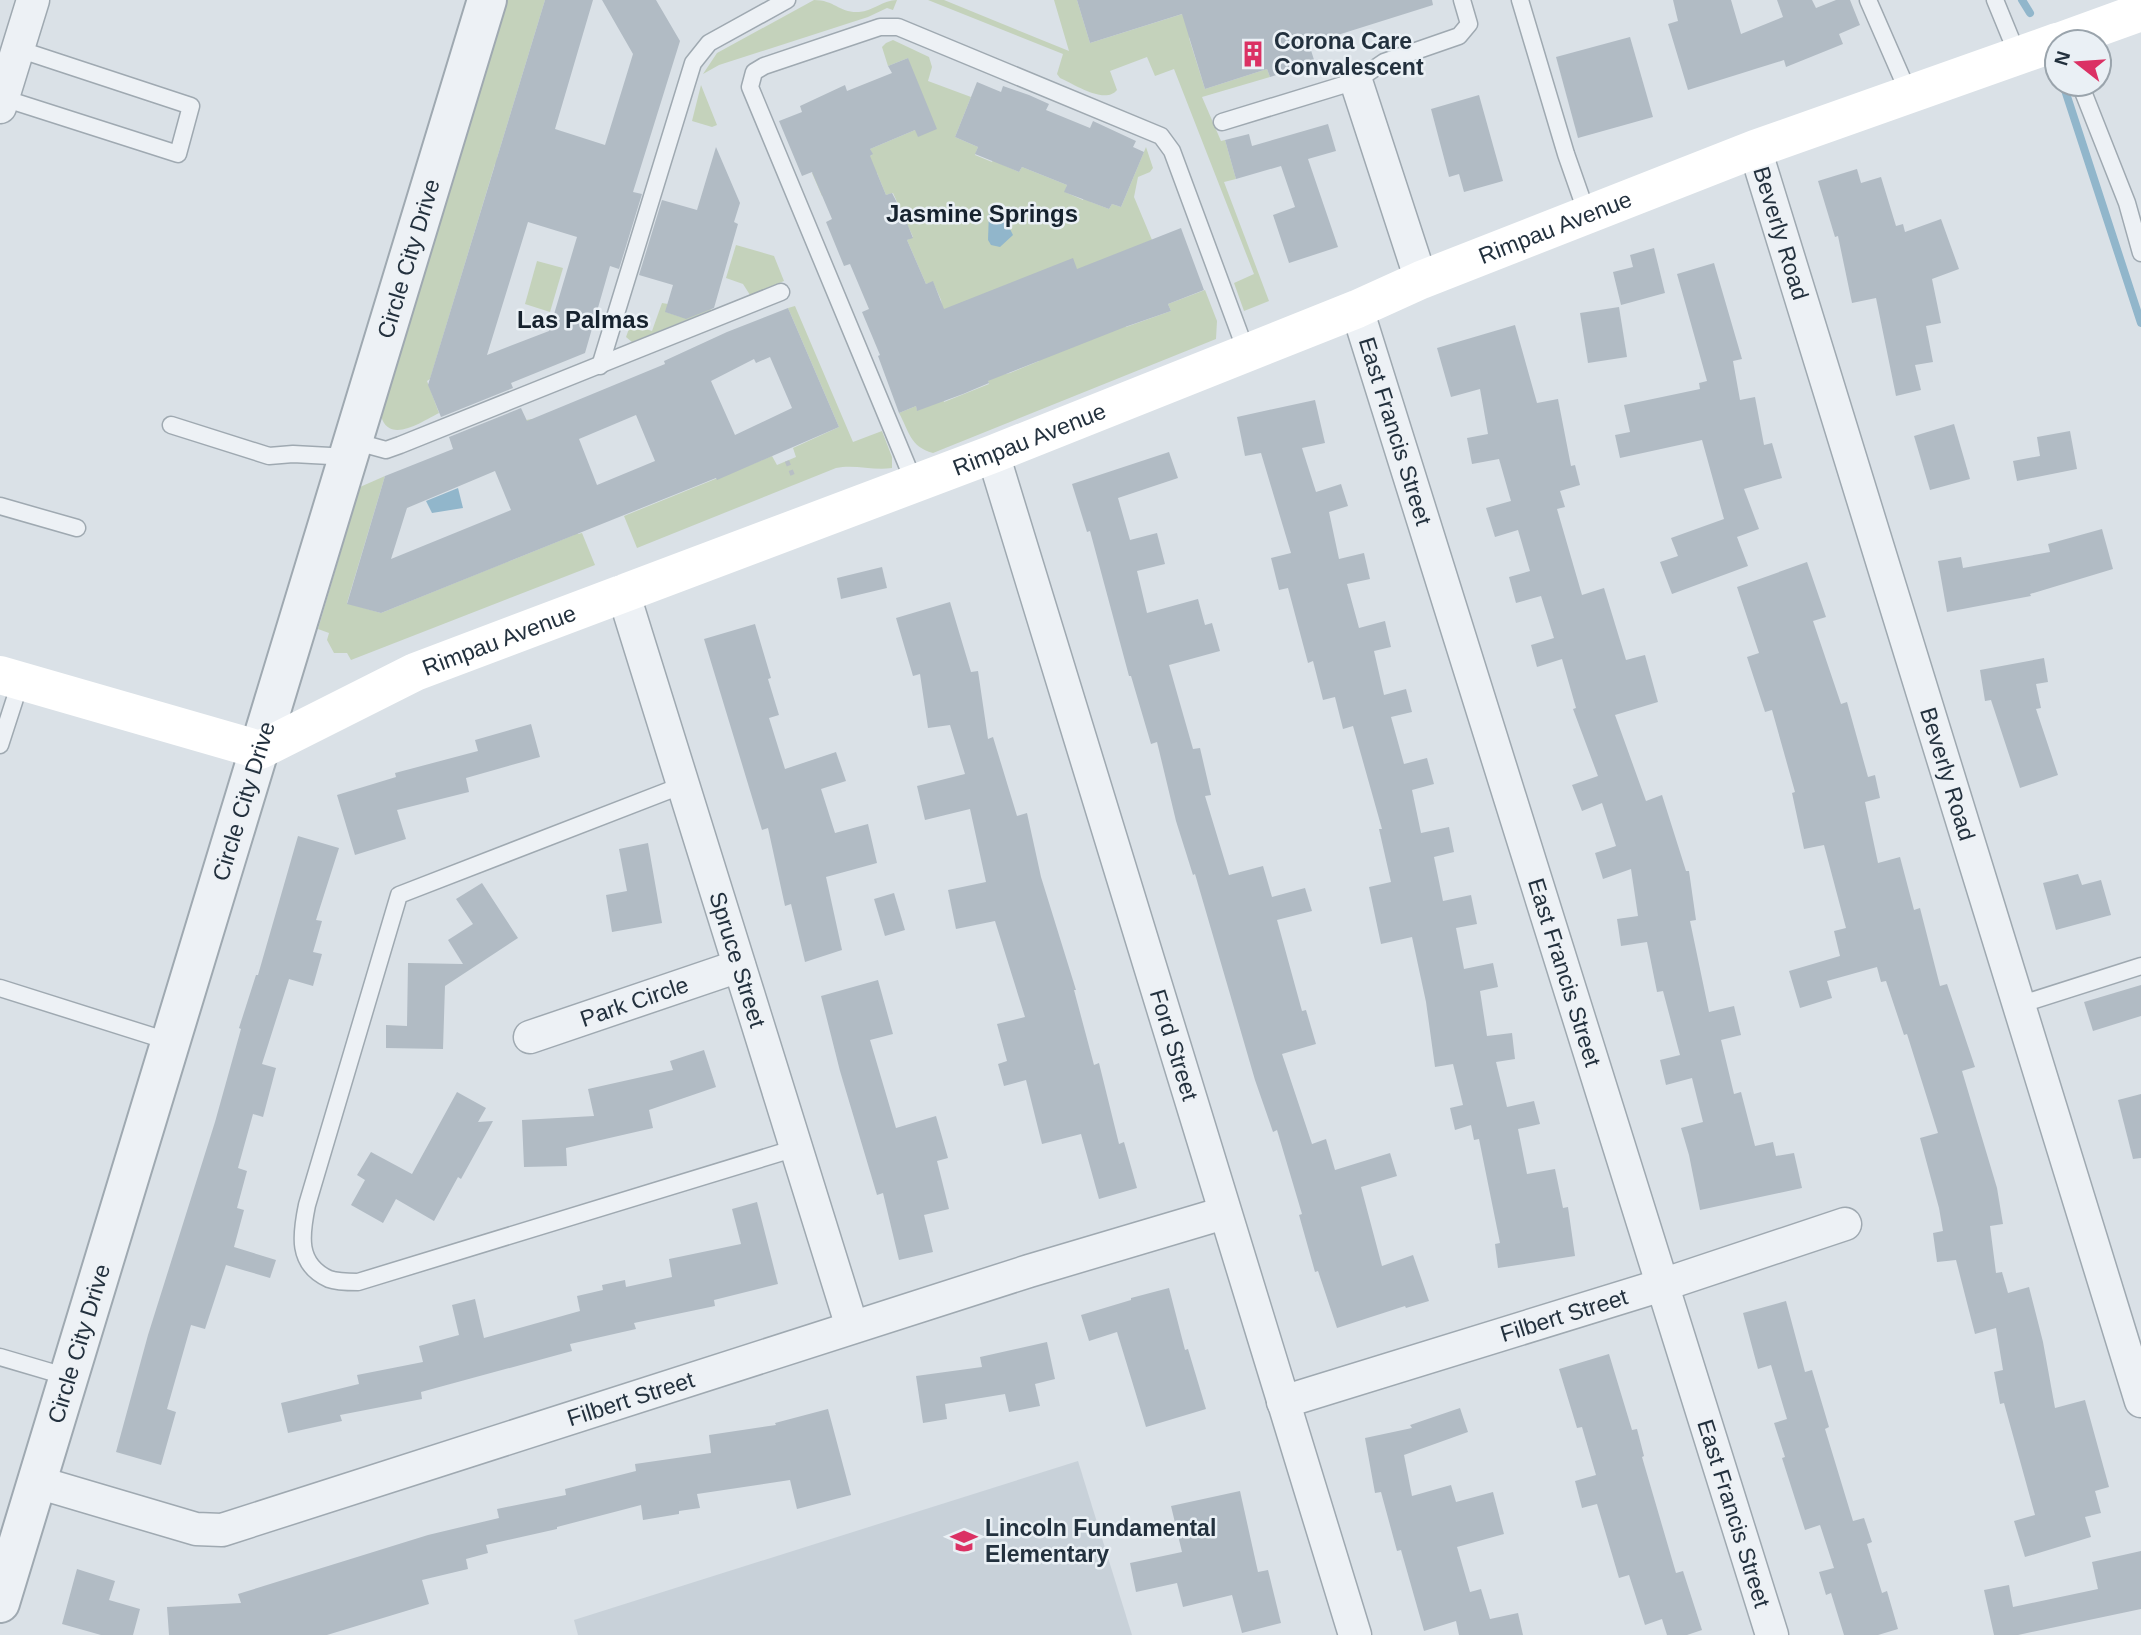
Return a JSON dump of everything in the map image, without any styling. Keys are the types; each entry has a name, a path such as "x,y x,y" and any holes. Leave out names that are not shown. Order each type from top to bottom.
{"main road":[{"name":"Rimpau Avenue","path":"2098,28 2141,12"},
{"name":"Rimpau Avenue","path":"260,750 415,672 993,454 1357,309 1421,280 1755,149 2043,48"},
{"path":"10,677 260,750"}],"street":[{"path":"2,95 33,0"},
{"name":"Circle City Drive","path":"0,1603 487,0"},
{"path":"1356,81 1421,280"},
{"name":"Beverly Road","path":"1755,149 2141,1401"},
{"name":"East Francis Street","path":"1357,309 1772,1635"},
{"name":"Ford Street","path":"993,454 1354,1635"},
{"name":"Spruce Street","path":"623,592 852,1327"},
{"name":"Park Circle","path":"530,1037 739,966"},
{"name":"Filbert Street","path":"37,1482 196,1528 222,1530 1029,1271 1224,1213"},
{"name":"Filbert Street","path":"1283,1402 1662,1285 1845,1224"}],"lane":[{"path":"600,366 693,63 709,43 787,0"},
{"path":"1222,122 1356,81 1384,62 1459,36 1469,24 1462,0"},
{"path":"1520,0 1566,155 1588,215"},
{"path":"1868,0 1910,95"},
{"path":"1995,0 2018,57"},
{"path":"914,482 750,87 754,72 764,66 880,27 898,27 1161,136 1172,151 1246,351"},
{"path":"2,95 178,154 191,106 18,49"},
{"path":"2086,98 2127,203 2141,253"},
{"path":"171,425 269,456 351,449 386,450 781,292"},
{"path":"0,506 77,528"},
{"path":"0,745 7,722 10,677"},
{"path":"682,785 399,895 307,1205 300,1235 309,1264 330,1280 358,1282 796,1148"},
{"path":"2019,1005 2141,966"},
{"path":"0,988 171,1042"},
{"path":"0,1357 68,1377"}],"path":[{"path":"787,461 793,476"}],"shaded area":[{"name":"Lincoln Fundamental Elementary","path":"1078,1461 1132,1635 578,1635 574,1620"}],"green space":[{"path":"507,0 545,0 497,158 599,189 597,196 495,164 430,379 427,381 439,413 407,428 391,429 385,425 381,416"},
{"path":"814,0 827,2 846,11 859,12 897,0 893,10 887,8 868,17 719,65 703,74 717,53"},
{"path":"928,0 944,0 1069,51 1054,0 1077,0 1090,43 1227,0 1189,38 1205,89 1267,69 1270,77 1202,97 1221,141 1225,140 1236,179 1224,182 1269,301 1244,311 1234,283 1254,274 1174,69 1155,76 1147,57 1110,71 1117,90 1112,94 1097,94 1060,78 1057,74 1063,54"},
{"path":"893,40 929,57 932,67 928,81 971,97 955,137 978,147 975,155 992,162 999,147 1001,164 1019,172 1022,167 1067,185 1065,192 1083,200 1090,183 1091,202 1109,209 1112,204 1121,207 1146,147 1153,168 1138,177 1134,197 1152,240 1079,275 1044,270 1124,323 1126,327 1171,311 1168,304 1205,290 1217,321 1216,339 933,453 919,447 911,438 899,413 916,406 917,410 942,396 944,402 989,384 987,378 1010,373 1039,361 944,321 941,300 933,282 926,284 907,240 913,237 893,193 886,195 877,173 822,196 812,173 872,155 870,149 915,130 908,58 888,66 882,47"},
{"path":"701,85 717,125 712,127 692,121"},
{"path":"736,245 774,256 784,281 750,295 743,284 726,278"},
{"path":"537,261 563,268 550,312 525,304"},
{"path":"662,303 668,304 666,312 681,317 708,304 711,310 632,342 626,337 633,325 652,331"},
{"path":"795,306 853,442 882,431 892,457 892,468 836,468 637,548 624,516 772,456 777,465 796,457 793,448 839,427 788,308"},
{"path":"532,419 578,534 582,533 595,565 351,660 347,653 334,653 327,640 329,633 318,629 360,487 385,476 347,603 381,613 574,535 526,420"}],"water":[{"path":"992,209 1007,223 1013,235 1000,247 991,245 988,240 989,212"},
{"path":"458,488 463,508 432,513 426,501"}],"building":[{"path":"545,0 593,0 555,129 605,145 633,54 602,0 656,0 680,41 633,192 642,194 619,269 610,266 585,353 511,383 513,388 441,417 428,385","holes":["528,222 577,237 549,331 487,355"]},
{"name":"Corona Care Convalescent","path":"1077,0 1432,0 1433,5 1309,44 1315,63 1270,77 1267,69 1205,89 1182,14 1090,43"},
{"path":"1673,0 1731,0 1741,34 1783,17 1777,0 1812,0 1816,8 1836,0 1850,0 1860,25 1839,34 1843,44 1786,67 1784,60 1688,90 1668,24 1678,21"},
{"path":"1630,37 1653,117 1578,138 1556,57"},
{"path":"908,58 937,129 918,137 915,130 870,149 873,154 870,156 886,195 892,193 905,218 913,238 907,240 926,284 933,281 944,309 1073,258 1077,269 1181,228 1204,290 1168,304 1171,311 988,381 989,383 963,394 917,411 916,406 899,413 878,356 880,355 862,312 869,309 850,264 844,266 826,222 832,219 812,172 802,176 779,121 802,112 800,106 845,85 847,91 892,73 888,66"},
{"path":"977,82 1001,92 1003,86 1029,95 1049,104 1046,110 1090,128 1093,121 1136,141 1133,147 1144,152 1121,207 1112,204 1109,209 1064,192 1067,185 1022,167 1019,172 975,154 978,147 955,137"},
{"path":"1479,95 1503,181 1464,192 1459,174 1449,177 1431,109"},
{"path":"1328,124 1336,151 1308,159 1338,247 1289,263 1273,215 1295,207 1281,166 1236,179 1225,140 1249,134 1252,146"},
{"path":"716,147 740,203 734,222 738,224 714,308 686,319 665,312 673,285 639,275 662,200 697,210"},
{"path":"1857,169 1861,183 1881,177 1896,226 1903,224 1905,232 1941,219 1959,269 1932,279 1941,323 1926,326 1933,362 1915,365 1921,390 1896,396 1876,298 1852,303 1838,236 1835,237 1818,181"},
{"path":"1654,248 1665,293 1621,305 1613,272 1633,267 1630,255"},
{"path":"1714,263 1742,359 1733,361 1740,400 1755,397 1764,445 1772,443 1782,478 1744,489 1759,529 1737,537 1748,566 1672,594 1660,562 1678,556 1671,538 1724,519 1702,440 1620,458 1615,435 1630,432 1624,405 1700,389 1699,383 1707,381 1677,274"},
{"path":"1619,307 1627,357 1588,363 1580,313"},
{"path":"788,308 839,427 717,480 716,478 381,613 347,604 385,476 453,449 449,437 521,408 527,421 665,364 664,361","holes":["770,357 792,408 735,435 711,381 754,359 756,363","636,415 655,461 597,485 579,439","495,471 511,510 391,559 407,508"]},
{"path":"1515,325 1537,403 1558,399 1571,466 1575,465 1580,485 1560,491 1565,507 1557,509 1582,595 1604,588 1626,660 1645,655 1658,702 1615,715 1646,801 1662,795 1686,871 1689,871 1696,920 1690,921 1709,1012 1734,1006 1741,1035 1721,1040 1734,1094 1741,1092 1755,1146 1773,1142 1776,1156 1794,1153 1802,1188 1700,1210 1681,1128 1703,1122 1692,1078 1666,1085 1660,1060 1680,1055 1663,991 1657,992 1647,942 1621,946 1617,919 1638,916 1631,869 1603,879 1595,853 1616,846 1602,803 1582,811 1572,785 1598,776 1573,709 1576,708 1562,659 1537,667 1531,645 1554,638 1541,596 1516,603 1509,577 1530,571 1518,530 1495,537 1486,508 1511,501 1499,459 1472,464 1467,438 1488,434 1480,389 1451,397 1437,348"},
{"path":"1315,400 1325,443 1302,448 1316,492 1341,484 1348,506 1329,512 1339,559 1364,553 1370,579 1347,584 1359,628 1385,621 1391,647 1374,651 1384,695 1406,689 1412,712 1391,717 1404,764 1427,758 1434,784 1412,790 1421,833 1449,827 1454,852 1434,857 1443,901 1471,895 1477,924 1456,928 1464,969 1493,963 1498,987 1480,991 1487,1036 1512,1033 1515,1059 1496,1062 1507,1107 1534,1101 1540,1124 1518,1129 1527,1174 1555,1169 1563,1208 1568,1207 1575,1256 1498,1268 1495,1244 1500,1243 1479,1139 1474,1140 1471,1125 1455,1130 1450,1108 1463,1105 1453,1064 1435,1067 1426,1002 1412,937 1381,944 1369,887 1391,882 1379,829 1382,829 1353,726 1343,729 1335,697 1323,700 1313,661 1308,663 1288,588 1279,590 1271,558 1291,553 1261,453 1245,456 1237,417"},
{"path":"1954,424 1970,479 1930,490 1914,436"},
{"path":"2070,431 2077,469 2017,481 2013,461 2040,456 2037,437"},
{"path":"1169,452 1178,478 1118,498 1130,540 1157,533 1165,564 1137,571 1147,613 1198,599 1205,625 1212,623 1220,651 1169,665 1193,749 1200,748 1211,795 1205,796 1229,875 1263,866 1272,897 1305,888 1312,911 1277,920 1302,1011 1306,1010 1316,1044 1282,1054 1312,1144 1326,1139 1335,1170 1390,1153 1397,1176 1361,1187 1382,1266 1413,1255 1429,1301 1337,1328 1318,1271 1315,1272 1299,1215 1302,1214 1277,1130 1273,1132 1255,1080 1195,874 1193,875 1176,821 1157,742 1151,744 1129,676 1090,531 1087,532 1072,484"},
{"path":"2102,529 2113,569 2030,594 2031,596 1947,612 1938,561 1961,557 1963,568 2050,552 2048,544"},
{"path":"1807,562 1826,617 1813,621 1841,704 1847,702 1868,777 1875,775 1880,798 1865,802 1878,863 1900,857 1914,910 1920,908 1940,986 1947,984 1975,1067 1962,1071 1997,1188 2003,1224 1990,1226 1996,1273 2002,1272 2008,1293 2029,1287 2043,1342 2055,1408 2085,1400 2109,1487 2095,1491 2101,1513 2085,1517 2091,1537 2025,1557 2014,1521 2035,1515 2004,1403 2000,1404 1994,1372 2003,1370 1996,1328 1975,1334 1956,1260 1937,1262 1933,1233 1943,1231 1920,1138 1938,1133 1907,1034 1904,1035 1886,981 1881,982 1877,967 1827,981 1832,998 1800,1008 1789,971 1840,956 1834,931 1846,928 1824,845 1804,849 1792,793 1795,792 1772,710 1765,712 1747,657 1759,653 1737,587"},
{"path":"882,567 887,588 841,599 837,578"},
{"path":"950,602 971,672 978,671 988,739 993,737 1017,816 1027,813 1041,877 1076,990 1094,1065 1099,1063 1119,1144 1124,1142 1137,1188 1099,1199 1081,1134 1042,1144 1026,1080 1004,1086 998,1064 1007,1061 997,1024 1025,1017 995,921 956,929 948,890 986,882 970,809 925,820 917,786 965,774 950,725 928,728 920,674 913,676 896,618"},
{"path":"755,624 779,715 769,718 785,769 836,752 846,781 821,789 835,833 868,824 877,863 826,877 842,950 805,962 791,904 785,906 768,828 762,830 704,639"},
{"path":"2044,658 2048,682 2036,684 2041,708 2036,709 2058,775 2020,788 1991,700 1985,701 1980,670"},
{"path":"531,724 540,757 466,778 469,792 397,810 406,839 355,855 337,795 396,777 395,773 478,751 475,740"},
{"path":"298,836 339,848 316,920 322,921 313,952 322,954 313,986 289,979 262,1064 276,1068 263,1117 253,1114 238,1168 247,1171 237,1208 244,1210 234,1247 276,1260 270,1278 226,1265 205,1329 191,1325 167,1409 176,1412 161,1465 116,1452 148,1335 215,1122 241,1029 239,1028 258,975"},
{"path":"648,843 662,923 612,932 606,895 627,891 619,849"},
{"path":"2078,874 2082,885 2101,880 2111,915 2056,930 2043,883"},
{"path":"482,883 518,938 445,986 443,1049 386,1048 386,1025 407,1026 408,963 463,964 448,940 473,924 456,899"},
{"path":"894,893 905,930 885,936 874,899"},
{"path":"878,980 893,1034 870,1040 896,1128 936,1116 948,1158 937,1161 949,1209 924,1215 933,1252 899,1260 883,1193 877,1195 821,996"},
{"path":"2141,985 2141,1016 2093,1031 2084,1002"},
{"path":"704,1050 716,1087 649,1110 653,1128 566,1148 567,1166 524,1167 522,1120 594,1116 588,1089 673,1070 670,1061"},
{"path":"457,1092 486,1108 478,1122 493,1121 434,1221 396,1199 383,1223 351,1205 365,1180 357,1175 371,1152 412,1174"},
{"path":"2141,1094 2141,1158 2133,1159 2118,1100"},
{"path":"757,1202 778,1284 714,1300 715,1306 634,1323 636,1329 570,1344 572,1351 421,1392 422,1399 340,1415 342,1421 288,1433 281,1403 359,1384 357,1375 423,1362 419,1346 459,1335 452,1305 475,1299 484,1338 580,1311 577,1296 603,1290 602,1285 625,1280 626,1287 672,1277 669,1259 741,1244 732,1209"},
{"path":"1169,1288 1185,1350 1188,1349 1206,1409 1146,1427 1117,1332 1089,1341 1081,1315"},
{"path":"1786,1301 1805,1372 1812,1370 1829,1427 1825,1429 1853,1521 1864,1518 1872,1542 1867,1544 1882,1593 1887,1591 1898,1629 1878,1635 1844,1635 1831,1593 1826,1595 1819,1572 1834,1568 1820,1525 1805,1530 1774,1423 1787,1419 1771,1365 1758,1369 1743,1313"},
{"path":"1047,1342 1055,1379 1035,1384 1040,1406 1009,1412 1005,1394 945,1404 947,1419 923,1423 916,1376 982,1367 980,1357"},
{"path":"1609,1354 1632,1430 1637,1429 1644,1456 1642,1457 1676,1573 1683,1571 1702,1630 1687,1635 1667,1635 1662,1619 1645,1625 1629,1575 1619,1578 1597,1504 1582,1508 1575,1481 1596,1475 1582,1427 1577,1428 1559,1369"},
{"path":"1460,1408 1468,1432 1404,1455 1412,1496 1451,1485 1456,1502 1493,1492 1504,1534 1457,1547 1470,1592 1481,1589 1490,1619 1518,1613 1523,1635 1459,1635 1456,1621 1424,1631 1401,1550 1397,1551 1381,1492 1375,1493 1365,1438 1412,1428 1410,1425"},
{"path":"828,1409 851,1495 797,1509 790,1480 697,1494 700,1508 679,1511 679,1514 643,1520 641,1505 557,1529 486,1545 488,1553 466,1559 468,1569 422,1580 429,1604 327,1635 169,1635 167,1607 241,1603 238,1594 428,1535 499,1518 497,1509 566,1495 565,1489 636,1471 635,1464 711,1453 709,1435 776,1425 775,1423"},
{"path":"1240,1491 1258,1572 1268,1570 1281,1623 1242,1633 1232,1595 1183,1607 1177,1583 1136,1592 1130,1563 1182,1552 1171,1506"},
{"path":"2141,1551 2141,1609 2018,1635 1994,1635 1984,1590 2009,1585 2013,1607 2098,1589 2092,1562"},
{"path":"77,1569 115,1581 109,1600 140,1609 133,1635 101,1635 62,1624"}],"waterway":[{"path":"2022,0 2030,13"},
{"path":"2068,98 2141,323"}],"place":[{"name":"Corona Care Convalescent","path":"1253,54"},
{"name":"Lincoln Fundamental Elementary","path":"964,1541"}],"district":[{"name":"Jasmine Springs","path":"982,213"},
{"name":"Las Palmas","path":"583,319"}]}
